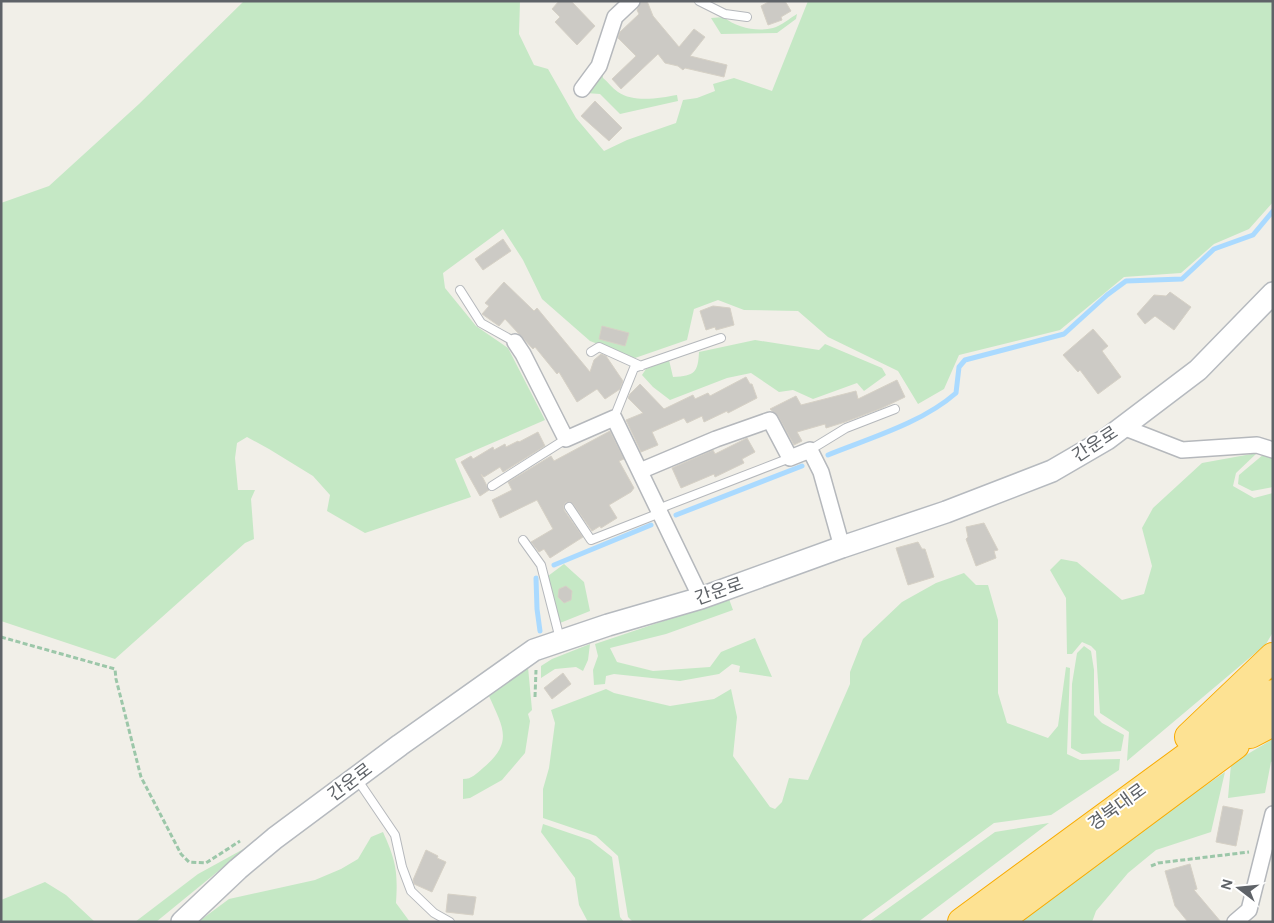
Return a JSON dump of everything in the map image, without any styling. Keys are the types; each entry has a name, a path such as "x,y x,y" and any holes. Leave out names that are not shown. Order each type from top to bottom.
{"highway":[{"path":"1119,806 1273,656"},
{"name":"경북대로","path":"962,922 1273,694"},
{"name":"경북대로","path":"997,922 1261,728 1273,717"}],"street":[{"path":"582,89 599,66 615,17 632,1"},
{"name":"간운로","path":"182,922 245,863 356,778 534,650 608,625 701,598 946,512 1052,471 1107,438 1198,370 1273,293"},
{"path":"515,342 523,354 566,440 614,418 701,598"},
{"path":"640,471 716,439 770,420 790,458 810,450 821,472 842,547"},
{"path":"1122,427 1182,450 1257,445 1273,450"},
{"path":"1235,922 1250,910 1273,814"}],"lane":[{"path":"698,1 725,14 748,17"},
{"path":"460,290 481,323 515,342"},
{"path":"614,418 634,368 721,338"},
{"path":"591,352 599,347 640,366"},
{"path":"810,450 846,428 895,409"},
{"path":"492,486 566,440"},
{"path":"569,507 591,540 790,458"},
{"path":"523,540 541,565 560,641"},
{"path":"356,778 395,835 402,867 412,891 434,913 450,922"}],"path":[{"path":"1,637 115,669 141,777 181,854 189,862 206,863 243,839"},
{"path":"535,697 536,672"},
{"path":"1151,866 1158,863 1264,850"}],"green space":[{"path":"244,1 520,1 519,34 534,65 548,69 576,118 604,151 627,140 676,123 683,100 697,98 715,91 713,84 734,78 772,91 808,1 1273,1 1273,202 1249,229 1214,244 1181,273 1124,277 1060,330 959,355 944,389 918,404 898,371 828,337 798,311 744,310 718,300 694,309 687,340 635,358 590,341 542,299 523,260 503,229 443,273 445,288 476,326 508,348 545,420 455,459 471,497 365,533 327,511 330,495 313,476 247,437 237,443 235,458 238,490 255,490 251,499 254,539 245,543 115,659 1,621 1,203 49,186 139,104"},
{"path":"797,14 796,19 777,33 721,34 711,18 724,17 735,24 761,30 776,27"},
{"path":"602,71 603,78 624,95 632,98 647,99 677,95 678,101 620,114 600,94 586,93"},
{"path":"755,340 819,350 825,344 882,368 886,375 864,391 857,383 813,399 793,390 779,392 751,373 727,378 670,400 653,387 642,375 646,369 669,360 673,377 691,374 698,364 699,352"},
{"path":"1257,453 1236,473 1233,486 1254,498 1273,493 1273,632 1266,644 1127,761 1129,732 1100,713 1096,651 1091,646 1082,642 1072,654 1067,654 1066,598 1050,570 1061,559 1077,562 1122,600 1144,594 1152,566 1142,528 1153,508 1202,463"},
{"path":"1264,454 1273,455 1273,487 1252,491 1238,484 1239,475"},
{"path":"564,564 584,582 590,611 560,623 548,576"},
{"path":"964,573 976,585 988,585 998,620 998,693 1007,723 1048,738 1058,726 1066,667 1070,668 1067,754 1080,760 1120,759 1119,770 1051,815 994,823 859,922 633,922 628,917 618,856 596,836 543,818 543,789 549,768 555,723 551,710 606,689 614,693 670,706 714,699 731,689 737,717 733,756 770,807 775,809 782,802 789,778 808,780 850,684 850,672 863,639 902,602 936,583"},
{"path":"729,599 733,610 666,634 610,648 617,662 653,671 710,667 721,652 755,638 772,677 739,672 740,666 732,664 719,674 680,681 614,674 606,676 605,684 594,685 593,670 598,656 595,644"},
{"path":"590,644 588,660 583,671 576,667 555,669 541,678 541,666 552,659"},
{"path":"1084,646 1091,651 1094,670 1094,715 1102,723 1124,735 1121,751 1082,754 1071,748 1072,684 1077,653"},
{"path":"528,667 532,710 528,714 530,721 525,753 502,780 470,798 463,799 463,779 476,774 493,759 502,742 501,726 489,696"},
{"path":"1273,739 1273,761 1271,762 1265,793 1228,798 1231,764"},
{"path":"1225,772 1211,832 1156,850 1128,873 1096,911 1092,922 1015,922 1067,882"},
{"path":"1049,823 918,922 869,922 995,832"},
{"path":"543,824 590,840 612,857 620,917 624,922 588,922 579,905 575,878 541,832"},
{"path":"383,832 395,867 397,883 396,903 410,922 198,922 229,899 315,880 341,869 358,859 371,837"},
{"path":"249,846 156,922 135,922 198,874"},
{"path":"45,882 66,895 95,922 1,922 1,900"}],"building":[{"path":"559,1 571,1 595,26 577,45 555,22 560,17 552,9"},
{"path":"641,1 647,1 653,16 679,47 694,29 705,37 690,56 727,65 724,77 685,68 683,70 678,66 665,63 658,54 621,89 612,79 636,56 618,38 620,32 639,14 637,10"},
{"path":"770,1 785,1 791,11 781,17 782,20 768,25 761,6"},
{"path":"595,101 622,128 609,141 581,116"},
{"path":"503,239 511,251 483,270 475,259"},
{"path":"504,282 534,311 537,308 590,372 594,360 601,354 606,356 623,381 620,389 605,399 597,389 577,402 559,372 557,374 535,347 533,349 505,319 499,326 482,314 489,306 485,303"},
{"path":"1170,292 1191,307 1174,330 1155,316 1145,324 1137,314 1154,295 1166,296"},
{"path":"713,306 730,308 734,325 716,330 715,327 706,330 700,311"},
{"path":"602,326 629,333 625,346 599,339"},
{"path":"1093,329 1108,346 1102,351 1121,377 1098,394 1080,370 1078,372 1063,355"},
{"path":"746,377 750,384 752,384 757,398 728,413 727,411 704,422 702,416 687,423 684,418 652,432 658,445 641,452 626,420 643,413 628,398 640,384 664,409 693,395 695,399 708,393 710,396"},
{"path":"897,380 905,397 845,422 826,428 825,424 797,432 802,441 794,445 778,416 770,409 796,396 801,405 856,391 858,399"},
{"path":"610,431 624,459 619,461 634,488 631,492 609,505 617,518 592,531 573,504 566,502 564,510 583,537 550,558 544,549 539,552 531,542 553,529 537,500 500,518 492,500 512,490 508,482 551,456 554,461"},
{"path":"538,432 545,446 503,472 500,467 484,477 481,474 489,490 480,496 461,462 471,456 473,459 493,447 494,450 505,444 506,447 519,442"},
{"path":"747,438 755,452 742,459 744,463 715,477 714,474 681,488 672,468 713,450 715,454"},
{"path":"984,523 998,550 994,551 996,558 976,566 966,539 968,537 966,527"},
{"path":"918,542 922,549 925,549 934,577 908,585 896,548"},
{"path":"566,586 572,591 571,600 564,603 558,597 559,589"},
{"path":"563,673 571,684 552,699 544,688"},
{"path":"1223,806 1243,810 1236,846 1216,842"},
{"path":"426,850 446,862 432,892 414,884 413,880"},
{"path":"1190,864 1197,889 1194,890 1221,922 1188,922 1175,906 1165,871"},
{"path":"448,894 476,897 473,915 446,912"}],"waterway":[{"path":"828,455 895,429 942,404 956,393 959,367 965,360 1064,334 1107,295 1126,281 1182,279 1214,249 1253,235 1273,211"},
{"path":"676,515 802,466"},
{"path":"554,565 651,525"},
{"path":"536,578 540,631"}]}
